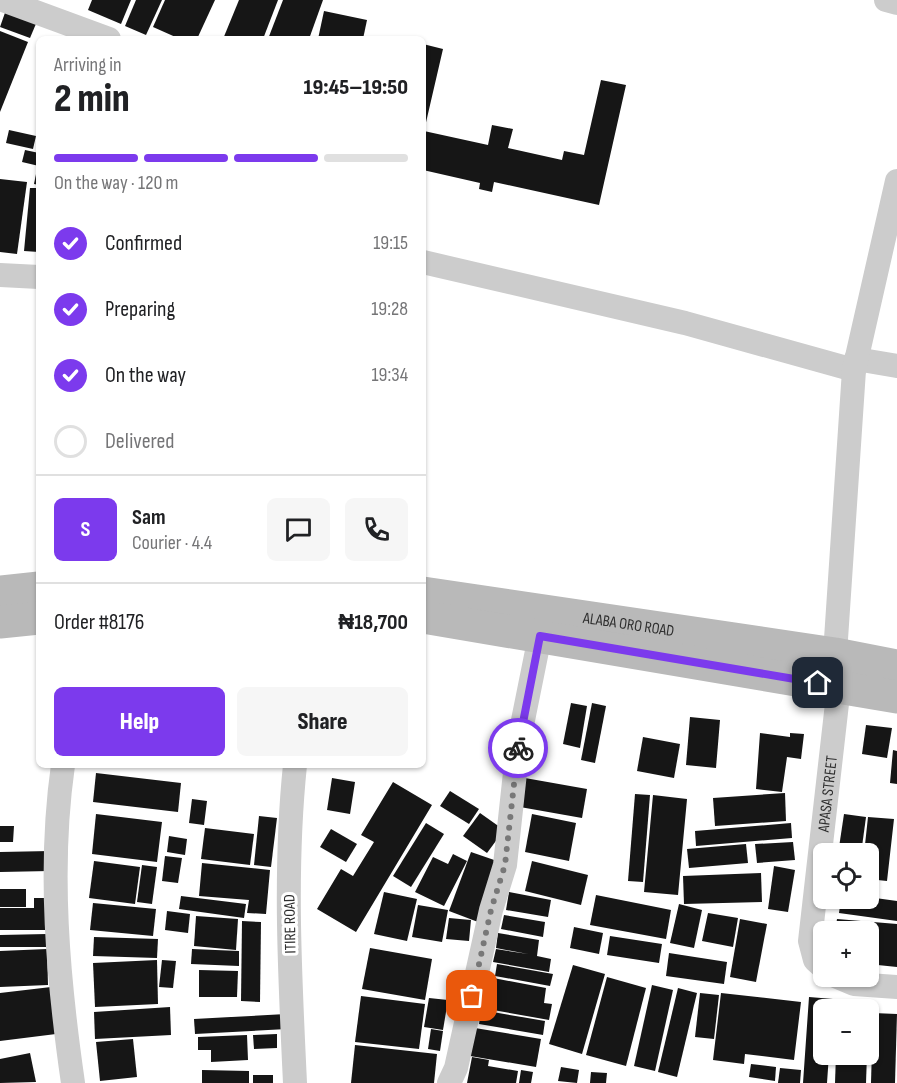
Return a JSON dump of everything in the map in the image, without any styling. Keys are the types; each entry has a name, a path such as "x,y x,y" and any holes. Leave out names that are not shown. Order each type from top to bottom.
{"main road":[{"path":"0,592 36,588"},
{"name":"ALABA ORO ROAD","path":"426,594 897,697"},
{"name":"ALABA ORO ROAD","path":"426,617 540,636 622,638 835,654 897,666"},
{"path":"0,622 36,618"}],"street":[{"path":"3,0 93,36"},
{"path":"886,0 897,3"},
{"path":"835,654 855,365 897,181"},
{"path":"426,263 855,365 897,366"},
{"path":"0,275 36,277"},
{"path":"449,1083 456,1068 491,910 505,865 518,745 540,636"},
{"name":"APASA STREET","path":"813,952 810,941 839,686"},
{"path":"63,768 57,807 58,953 61,1003 73,1083"},
{"name":"ITIRE ROAD","path":"294,1083 288,921 290,811 295,768"},
{"path":"879,986 897,987"}],"building":[{"path":"92,0 131,0 121,24 88,10"},
{"path":"136,0 162,0 146,35 125,26"},
{"path":"165,0 215,0 198,36 173,36 153,27"},
{"path":"239,0 278,0 264,36 224,36"},
{"path":"283,0 323,0 310,36 269,36"},
{"path":"7,7 38,19 30,38 0,27"},
{"path":"324,11 367,20 364,36 319,36"},
{"path":"0,31 28,42 0,112"},
{"path":"426,45 443,49 426,122"},
{"path":"601,80 626,85 599,205 494,182 492,192 479,189 480,183 426,171 426,131 488,145 492,125 513,129 508,148 562,160 564,151 584,155"},
{"path":"9,130 36,136 33,149 6,143"},
{"path":"25,150 36,152 36,165 22,162"},
{"path":"0,179 27,182 17,254 0,252"},
{"path":"30,188 36,188 36,252 24,251"},
{"path":"571,703 587,706 580,748 563,744"},
{"path":"592,703 606,706 595,763 581,760"},
{"path":"690,717 720,720 716,768 686,765"},
{"path":"866,725 892,728 887,758 862,754"},
{"path":"760,733 790,737 790,733 804,734 801,759 787,757 782,792 756,789"},
{"path":"643,737 680,744 674,778 637,771"},
{"path":"893,750 897,751 897,784 890,783"},
{"path":"96,773 181,783 178,812 93,802"},
{"path":"332,778 355,782 350,814 327,810"},
{"path":"525,778 587,789 582,818 520,807"},
{"path":"393,782 432,805 356,932 317,909 341,869 353,876 374,842 361,835"},
{"path":"450,791 479,809 469,824 440,806"},
{"path":"785,793 786,821 715,826 713,798"},
{"path":"635,794 650,795 643,882 628,881"},
{"path":"653,795 687,799 678,895 644,892"},
{"path":"192,799 207,801 204,825 189,823"},
{"path":"480,813 504,830 487,853 463,836"},
{"path":"96,814 162,822 157,862 92,854"},
{"path":"532,814 576,823 569,861 525,852"},
{"path":"844,814 866,817 862,843 840,843"},
{"path":"259,816 277,818 271,867 254,865"},
{"path":"868,817 894,819 887,881 879,880 879,843 865,843"},
{"path":"426,823 444,834 411,887 393,876"},
{"path":"791,823 792,838 696,846 695,831"},
{"path":"0,826 14,826 13,842 0,842"},
{"path":"205,828 254,834 250,865 201,859"},
{"path":"331,829 357,844 346,862 320,847"},
{"path":"169,836 187,839 185,855 167,852"},
{"path":"793,842 795,860 757,863 755,844"},
{"path":"746,844 748,863 689,868 687,849"},
{"path":"50,851 50,871 0,872 0,852"},
{"path":"471,852 500,862 478,922 449,911"},
{"path":"453,854 467,861 444,906 415,892 433,857 448,864"},
{"path":"165,856 182,858 178,883 162,881"},
{"path":"94,861 140,867 135,904 89,898"},
{"path":"532,861 588,875 581,905 525,891"},
{"path":"202,863 270,870 266,914 247,913 249,900 199,896"},
{"path":"142,865 157,867 152,904 137,902"},
{"path":"774,866 795,870 788,912 768,909"},
{"path":"761,873 762,902 684,904 683,876"},
{"path":"0,889 26,889 26,907 0,907"},
{"path":"384,892 417,899 407,941 374,934"},
{"path":"509,892 551,900 548,917 506,910"},
{"path":"596,895 671,910 666,939 590,925"},
{"path":"181,896 246,904 244,918 179,909"},
{"path":"34,898 47,898 47,930 0,930 0,908 34,908"},
{"path":"879,899 897,901 897,921 839,913 840,909 879,909"},
{"path":"93,903 156,909 153,936 90,930"},
{"path":"679,904 702,910 694,948 670,943"},
{"path":"418,905 448,910 442,942 412,937"},
{"path":"167,911 190,914 188,933 165,930"},
{"path":"708,913 738,918 733,947 702,941"},
{"path":"504,915 545,922 543,937 501,929"},
{"path":"196,916 238,919 236,950 194,946"},
{"path":"449,918 471,920 469,941 446,939"},
{"path":"740,919 767,924 756,982 730,977"},
{"path":"837,919 861,921 837,921"},
{"path":"242,921 261,922 260,1002 241,1001"},
{"path":"879,922 897,924 897,967 879,965"},
{"path":"574,927 603,933 599,954 570,948"},
{"path":"498,933 539,940 537,956 551,959 549,972 493,962 496,949 528,954 496,948"},
{"path":"47,934 47,947 0,947 0,935"},
{"path":"610,936 662,944 659,963 607,955"},
{"path":"94,937 158,939 157,958 93,956"},
{"path":"370,948 432,959 425,1000 362,989"},
{"path":"47,949 48,985 0,987 0,951"},
{"path":"192,949 239,951 239,966 191,964"},
{"path":"669,953 727,962 724,984 666,976"},
{"path":"157,960 158,1004 95,1007 93,963"},
{"path":"162,960 176,961 173,988 159,987"},
{"path":"497,964 553,974 550,986 495,976"},
{"path":"573,965 605,974 582,1054 549,1044"},
{"path":"199,970 238,971 237,997 199,997"},
{"path":"488,977 546,988 544,1003 552,1004 549,1020 482,1008"},
{"path":"607,977 646,988 626,1066 586,1055"},
{"path":"652,985 673,990 655,1071 634,1066"},
{"path":"51,987 56,1034 0,1041 0,993"},
{"path":"678,988 697,993 677,1077 658,1072"},
{"path":"700,993 719,995 714,1039 695,1037"},
{"path":"721,993 801,1002 794,1060 745,1054 744,1064 713,1060"},
{"path":"361,996 425,1004 419,1049 355,1042"},
{"path":"809,997 833,999 813,999 813,1065 828,1065 827,1083 803,1083"},
{"path":"429,998 448,1000 443,1030 424,1027"},
{"path":"170,1007 171,1035 95,1039 94,1012"},
{"path":"481,1010 545,1021 543,1035 479,1024"},
{"path":"879,1013 897,1014 895,1083 871,1083 872,1065 879,1065"},
{"path":"286,1014 287,1029 195,1034 194,1019"},
{"path":"475,1028 541,1039 536,1067 470,1056"},
{"path":"431,1029 443,1031 440,1051 428,1049"},
{"path":"277,1034 277,1048 254,1049 253,1035"},
{"path":"247,1035 248,1060 211,1062 211,1050 198,1050 198,1037"},
{"path":"133,1039 137,1077 100,1081 96,1042"},
{"path":"355,1045 437,1054 434,1083 351,1083"},
{"path":"30,1053 36,1082 0,1083 0,1059"},
{"path":"472,1057 489,1060 488,1066 518,1071 516,1083 467,1083"},
{"path":"751,1064 776,1067 775,1081 749,1077"},
{"path":"836,1065 867,1065 866,1083 835,1083"},
{"path":"561,1067 579,1070 577,1083 558,1081"},
{"path":"780,1068 801,1070 800,1083 778,1083"},
{"path":"202,1070 249,1071 249,1083 202,1083"},
{"path":"521,1070 533,1072 531,1083 519,1083"},
{"path":"591,1072 607,1073 606,1083 590,1083"},
{"path":"253,1075 273,1075 273,1083 253,1083"}],"way so far":[{"path":"472,996 491,910 505,865 518,748"}],"route":[{"path":"518,748 540,636 818,683"}]}
